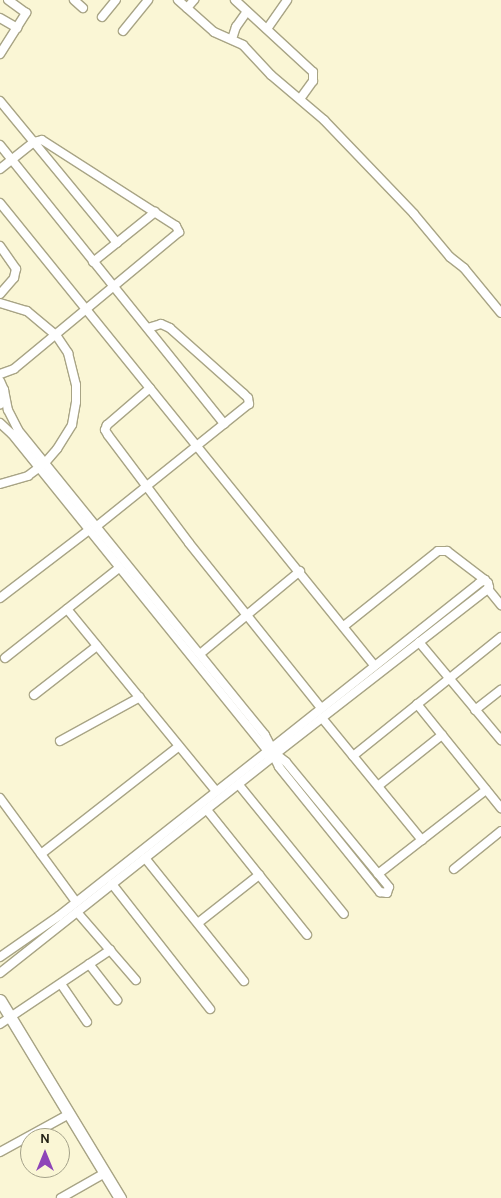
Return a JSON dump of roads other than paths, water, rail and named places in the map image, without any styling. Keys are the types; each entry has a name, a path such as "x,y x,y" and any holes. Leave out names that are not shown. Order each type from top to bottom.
{"main road":[{"path":"0,1000 120,1198"}],"street":[{"path":"0,54 3,44 18,28 26,13 8,0"},
{"path":"74,0 83,8"},
{"path":"102,17 116,0"},
{"path":"123,31 148,0"},
{"path":"178,0 214,32 243,45 271,75 300,99 370,167 450,257 470,275 501,313"},
{"path":"187,8 194,0"},
{"path":"235,0 314,72 313,81 300,99"},
{"path":"267,29 287,0"},
{"path":"232,39 236,27 247,11"},
{"path":"0,18 18,28"},
{"path":"0,101 117,243"},
{"path":"0,169 34,142 42,140 176,226 177,234 14,369 2,385 0,404"},
{"path":"0,145 224,424"},
{"path":"0,203 196,446 300,571 374,665"},
{"path":"93,262 155,212"},
{"path":"0,246 14,264 16,273 0,294"},
{"path":"0,303 28,311 56,334 72,362 76,385 76,402 70,430 42,465 28,476 0,484"},
{"path":"97,526 249,404 248,398 166,324 148,328"},
{"path":"0,374 14,369"},
{"path":"0,423 42,465 97,526 265,736 272,752 279,767 380,892 387,893 389,887 286,762 272,752 89,530 42,465 12,420 2,385"},
{"path":"150,388 113,418 105,430 246,616 321,708"},
{"path":"0,598 89,530"},
{"path":"344,626 438,551 447,551 488,582 488,589 501,605"},
{"path":"5,658 119,568"},
{"path":"200,654 300,571"},
{"path":"0,973 240,785 272,752 321,708 485,580"},
{"path":"0,956 76,902 216,791 322,718 488,589"},
{"path":"67,609 216,791"},
{"path":"353,756 501,637"},
{"path":"419,642 501,740"},
{"path":"34,695 97,646"},
{"path":"475,710 501,690"},
{"path":"60,741 140,698"},
{"path":"417,704 501,808"},
{"path":"322,718 422,840"},
{"path":"378,786 442,735"},
{"path":"41,854 179,746"},
{"path":"240,785 344,914"},
{"path":"378,874 486,790"},
{"path":"0,798 76,902"},
{"path":"207,810 306,935"},
{"path":"454,869 501,831"},
{"path":"145,858 244,981"},
{"path":"198,922 259,875"},
{"path":"112,884 210,1009"},
{"path":"77,912 136,980"},
{"path":"0,1024 110,950"},
{"path":"90,964 117,1000"},
{"path":"61,984 87,1022"},
{"path":"0,1152 69,1114"},
{"path":"61,1198 105,1172"}]}
